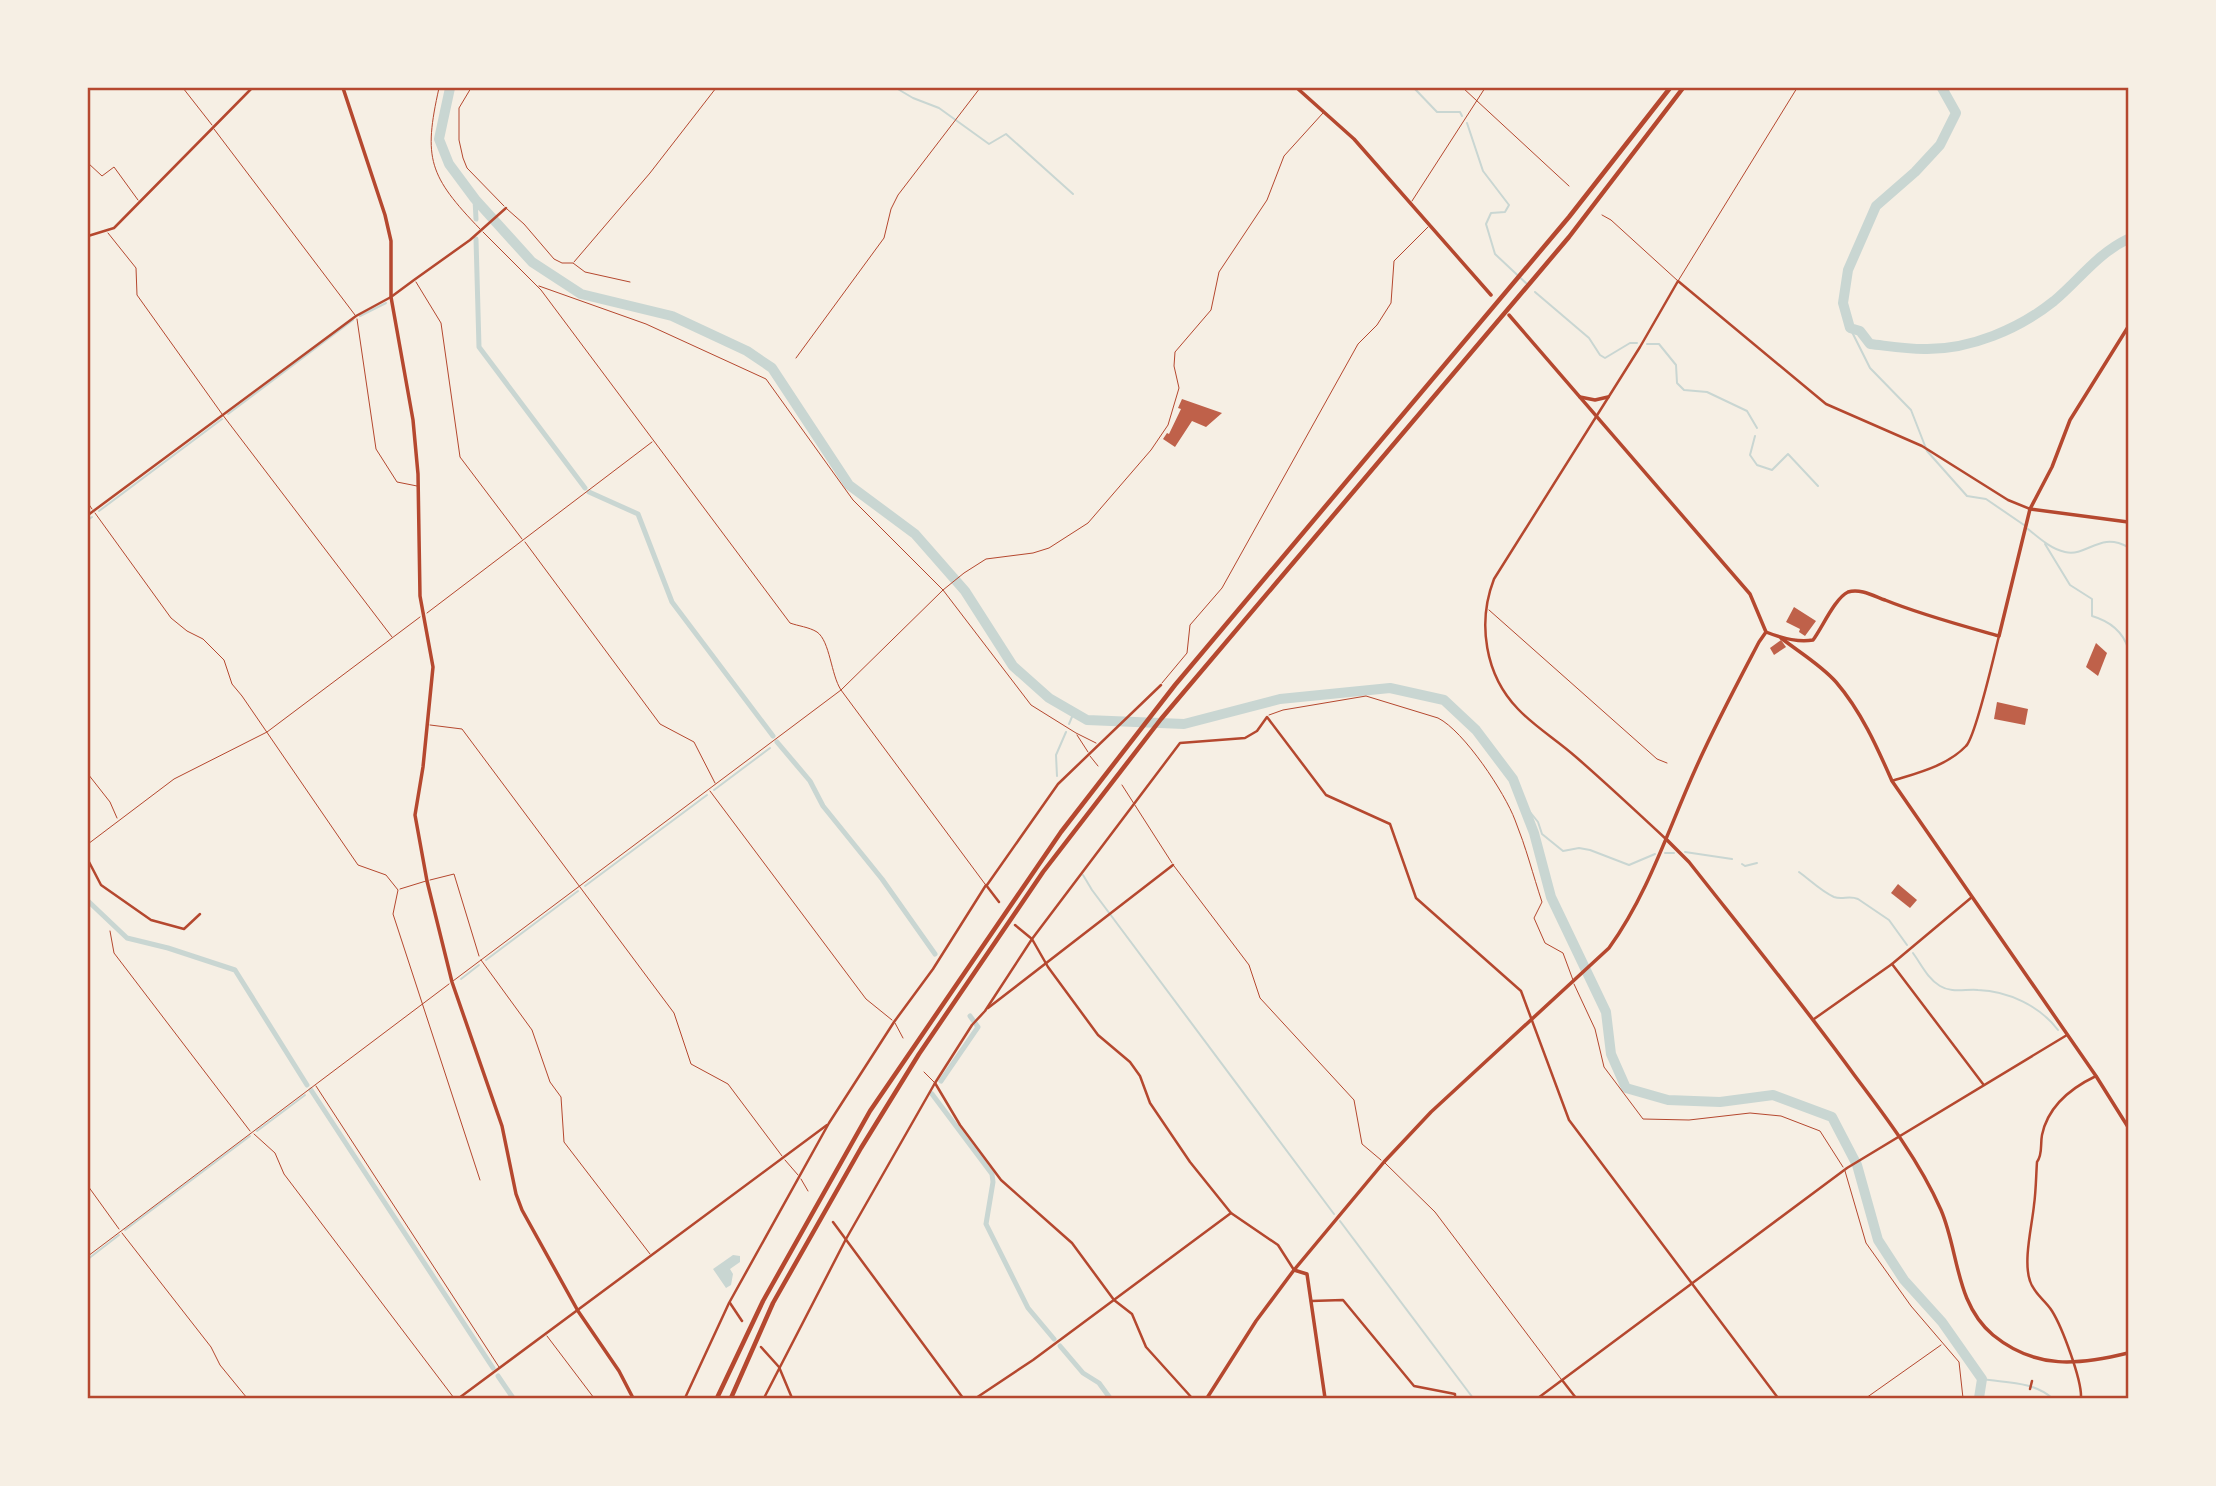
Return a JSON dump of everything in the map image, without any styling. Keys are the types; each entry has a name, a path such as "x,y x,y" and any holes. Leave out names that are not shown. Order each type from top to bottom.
{"highway":[{"path":"717,1398 763,1301 870,1111 1035,867 1219,632 1539,253 1670,88"},
{"path":"730,1398 773,1303 861,1148 919,1054 1044,872 1161,719 1549,260 1683,88"}],"street":[{"path":"88,236 114,228 252,88"},
{"path":"343,88 391,241 391,297 413,419 419,486 419,596 433,667 423,767 415,815 427,881 452,982 502,1126 516,1194 522,1210 578,1311 633,1398"},
{"path":"1297,88 1354,139 1491,295"},
{"path":"88,515 356,316 391,297 470,240 505,209"},
{"path":"2129,522 2030,509 2008,500 1923,446 1826,404 1678,281 1494,579 1486,605 1488,652 1498,684 1518,709 1575,756 1689,862 1814,1019 1898,1137 1941,1211 1968,1304 1991,1333 2008,1346 2052,1362 2089,1362 2129,1353"},
{"path":"1509,315 1750,594 1766,632 1804,642 1813,640 1839,599 1853,591 1864,592 1916,613 1999,635"},
{"path":"1892,781 1927,770 1955,756 1969,743 2030,509 2052,467 2070,420 2129,327"},
{"path":"1580,397 1595,400 1608,397"},
{"path":"1207,1398 1256,1321 1294,1270 1384,1162 1431,1112 1609,948 1627,920 1667,839 1694,772 1766,632"},
{"path":"1781,638 1836,682 1876,744 1892,781 2129,1127"},
{"path":"685,1398 729,1303 830,1123 894,1022 933,969 1048,797 1161,685"},
{"path":"985,1011 1032,939 1180,743 1245,738 1258,731 1267,717 1326,795 1390,824 1416,898 1521,991 1569,1120 1779,1398"},
{"path":"88,860 101,885 151,920 184,929 200,915"},
{"path":"764,1398 846,1239 935,1083 972,1025 1044,962 1173,865"},
{"path":"986,886 999,902"},
{"path":"1814,1019 1892,964 1972,897"},
{"path":"1015,925 1032,939 1044,962 1098,1035 1135,1069 1150,1103 1230,1213 1278,1245 1294,1270 1307,1274 1325,1398"},
{"path":"1892,964 1983,1084"},
{"path":"1538,1398 1845,1170 2067,1035"},
{"path":"2081,1398 2080,1384 2054,1314 2035,1293 2031,1283 2028,1272 2029,1237 2042,1133 2052,1109 2078,1084 2096,1076"},
{"path":"935,1083 960,1125 1001,1180 1072,1243 1114,1300 1132,1314 1146,1347 1192,1398"},
{"path":"459,1398 830,1123"},
{"path":"976,1398 1033,1360 1230,1213"},
{"path":"833,1222 963,1398"},
{"path":"1311,1301 1343,1300 1414,1386 1447,1391 1455,1394 1455,1398"},
{"path":"729,1303 742,1321"},
{"path":"761,1347 779,1367 792,1398"},
{"path":"1562,1380 1576,1398"},
{"path":"2030,1389 2032,1381"}],"lane":[{"path":"183,88 356,316 376,449 397,482 419,486"},
{"path":"439,88 430,124 430,154 435,171 460,208 536,286 790,623 814,630 822,636 835,680 841,690 986,886"},
{"path":"471,88 459,108 459,140 467,168 554,259 562,263 573,263 584,272 630,282"},
{"path":"573,263 650,173 716,88"},
{"path":"796,358 884,238 891,209 898,195 980,88"},
{"path":"1463,88 1569,186"},
{"path":"1411,203 1485,88"},
{"path":"1602,215 1611,220 1678,281 1797,88"},
{"path":"88,1256 841,690 943,590 964,573 986,559 1033,553 1049,548 1084,527 1151,450 1168,425 1179,388 1174,366 1175,352 1211,310 1219,272 1267,200 1284,156 1324,111"},
{"path":"88,163 102,176 114,167 139,202"},
{"path":"1161,685 1187,653 1191,625 1222,588 1358,344 1377,325 1391,303 1394,261 1430,225"},
{"path":"107,231 136,268 137,295 222,414 392,637"},
{"path":"414,280 441,323 460,457 660,724 694,742 716,785"},
{"path":"536,286 646,324 766,379 853,500 943,590 1031,705 1096,743"},
{"path":"88,844 174,779 267,732 653,441"},
{"path":"88,503 171,618 203,639 224,660 232,684 358,865 386,875 398,890"},
{"path":"1486,605 1500,622 1657,759 1667,763"},
{"path":"1267,717 1283,710 1366,696 1442,720 1476,753 1514,816 1542,902 1534,918 1545,943 1563,953 1595,1029 1604,1067 1643,1119 1689,1120 1749,1113 1780,1116 1820,1131 1845,1170 1870,1251 1959,1362 1963,1398"},
{"path":"428,725 461,729 674,1013 691,1064 728,1084 808,1191"},
{"path":"1076,733 1098,766"},
{"path":"88,774 110,802 118,820"},
{"path":"1122,785 1173,865 1249,965 1260,998 1354,1100 1362,1144 1435,1212 1562,1380"},
{"path":"708,789 866,999 894,1022 903,1038"},
{"path":"398,890 454,874 480,959 532,1030 550,1082 561,1097 564,1142 651,1255"},
{"path":"398,890 393,914 480,1180"},
{"path":"110,931 114,953 252,1132 275,1153 284,1174 454,1398"},
{"path":"924,1072 935,1083"},
{"path":"315,1085 500,1369"},
{"path":"88,1186 247,1398"},
{"path":"545,1335 594,1398"},
{"path":"1866,1398 1943,1343"}],"shaded area":[{"path":"733,1255 740,1256 740,1262 730,1269 733,1274 731,1285 726,1288 713,1269"}],"building":[{"path":"1182,399 1222,413 1206,427 1192,421 1175,447 1163,439 1169,434 1181,409 1178,408"},
{"path":"1794,607 1816,621 1805,636 1799,632 1800,629 1786,622"},
{"path":"1781,640 1786,647 1774,655 1770,648"},
{"path":"2096,643 2107,653 2098,676 2086,667"},
{"path":"1997,702 2028,709 2025,725 1994,719"},
{"path":"1898,884 1917,900 1910,908 1891,893"}],"waterway":[{"path":"450,88 439,139 449,164 475,199 532,262 581,294 672,316 747,351 772,368 849,485 915,534 965,591 1013,666 1049,698 1087,720 1184,724 1280,699 1390,688 1444,700 1476,730 1513,779 1534,833 1551,897 1606,1012 1611,1054 1626,1088 1668,1100 1720,1102 1773,1095 1832,1117 1857,1165 1878,1240 1904,1280 1942,1322 1982,1379 1979,1398"},
{"path":"896,88 939,108 989,144 1006,134 1073,194"},
{"path":"1414,88 1437,112 1460,112 1462,116"},
{"path":"1942,88 1956,113 1940,145 1915,172 1876,206 1848,270 1843,303 1850,328 1860,331 1870,344 1917,349 1976,342 2010,329 2040,311 2098,259 2128,239"},
{"path":"1467,123 1483,171 1509,205 1505,212 1491,213 1486,224 1495,254 1528,285"},
{"path":"475,199 476,219"},
{"path":"476,239 479,347 585,488"},
{"path":"1535,292 1589,338 1605,358 1630,343 1637,343"},
{"path":"360,316 386,303"},
{"path":"228,414 353,320"},
{"path":"1850,328 1870,368 1911,410 1927,451 1967,496 1986,499 2024,525"},
{"path":"1647,344 1659,344 1676,365 1677,383 1684,390 1707,392 1747,411 1757,428"},
{"path":"99,511 222,419"},
{"path":"1755,436 1750,455 1757,465 1772,470 1788,454 1818,486"},
{"path":"589,492 638,514 672,602 773,736"},
{"path":"88,520 92,517"},
{"path":"2028,529 2050,546 2065,552 2073,553 2109,542 2128,547"},
{"path":"2045,544 2070,585 2092,599 2092,616 2114,627 2128,648"},
{"path":"1069,724 1074,712"},
{"path":"1057,776 1056,755 1066,732"},
{"path":"777,742 810,781 823,806 882,879 935,954"},
{"path":"714,790 770,748"},
{"path":"585,886 707,795"},
{"path":"1522,802 1538,822 1542,834 1563,851 1579,848 1590,850 1629,865 1655,854"},
{"path":"1685,852 1732,859"},
{"path":"1665,853 1674,853"},
{"path":"1742,864 1745,866 1757,863"},
{"path":"1799,872 1834,897 1858,899 1889,920 1907,945"},
{"path":"1083,875 1334,1214"},
{"path":"486,960 578,891"},
{"path":"88,901 127,938 235,970 307,1085"},
{"path":"1913,953 1928,975 1940,986 1953,990 1989,991 2012,997 2033,1007 2058,1030"},
{"path":"461,979 479,965"},
{"path":"941,1081 978,1027 970,1016"},
{"path":"311,1090 493,1368"},
{"path":"932,1094 992,1174 986,1224 1028,1308 1054,1339"},
{"path":"257,1131 305,1095"},
{"path":"125,1230 250,1136"},
{"path":"1340,1221 1473,1398"},
{"path":"88,1259 119,1235"},
{"path":"1060,1346 1083,1373 1099,1383 1110,1398"},
{"path":"498,1376 513,1398"},
{"path":"1982,1379 2036,1388 2052,1398"}]}
